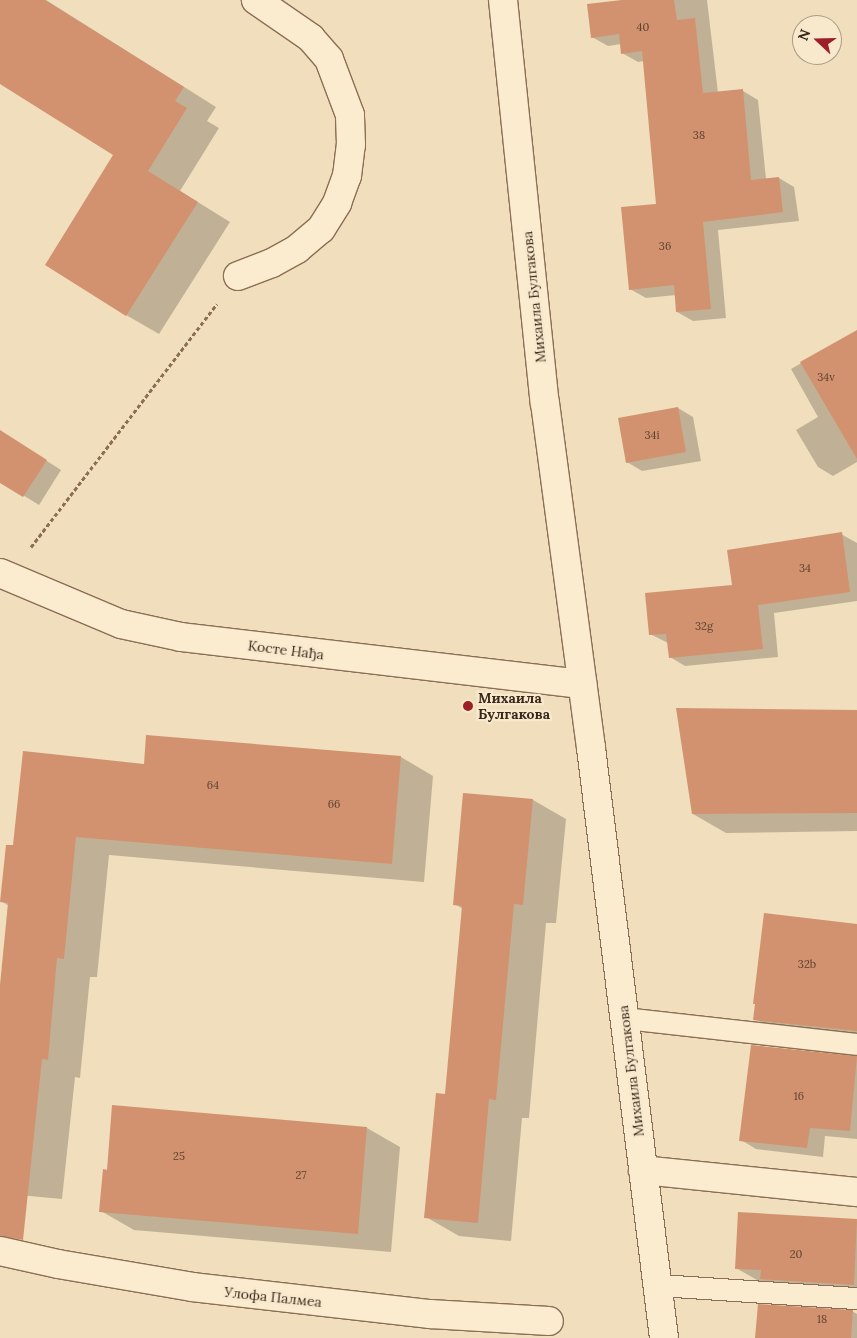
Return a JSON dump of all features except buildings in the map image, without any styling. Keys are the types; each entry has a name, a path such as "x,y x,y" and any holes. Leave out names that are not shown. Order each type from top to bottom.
{"street":[{"path":"238,276 272,263 298,249 321,229 340,194 347,176 350,145 350,115 329,59 311,38 256,0"},
{"name":"Михаила Булгакова","path":"503,0 545,402 659,1285 664,1338"},
{"name":"Косте Нађа","path":"4,575 121,624 180,638 582,684"},
{"path":"644,1170 857,1192"},
{"name":"Улофа Палмеа","path":"0,1251 58,1264 192,1287 430,1314 549,1321"}],"lane":[{"path":"625,1018 857,1044"},
{"path":"659,1285 857,1298"}],"path":[{"path":"4,575 238,276"}],"place":[{"name":"Михаила Булгакова","path":"468,706"}]}
